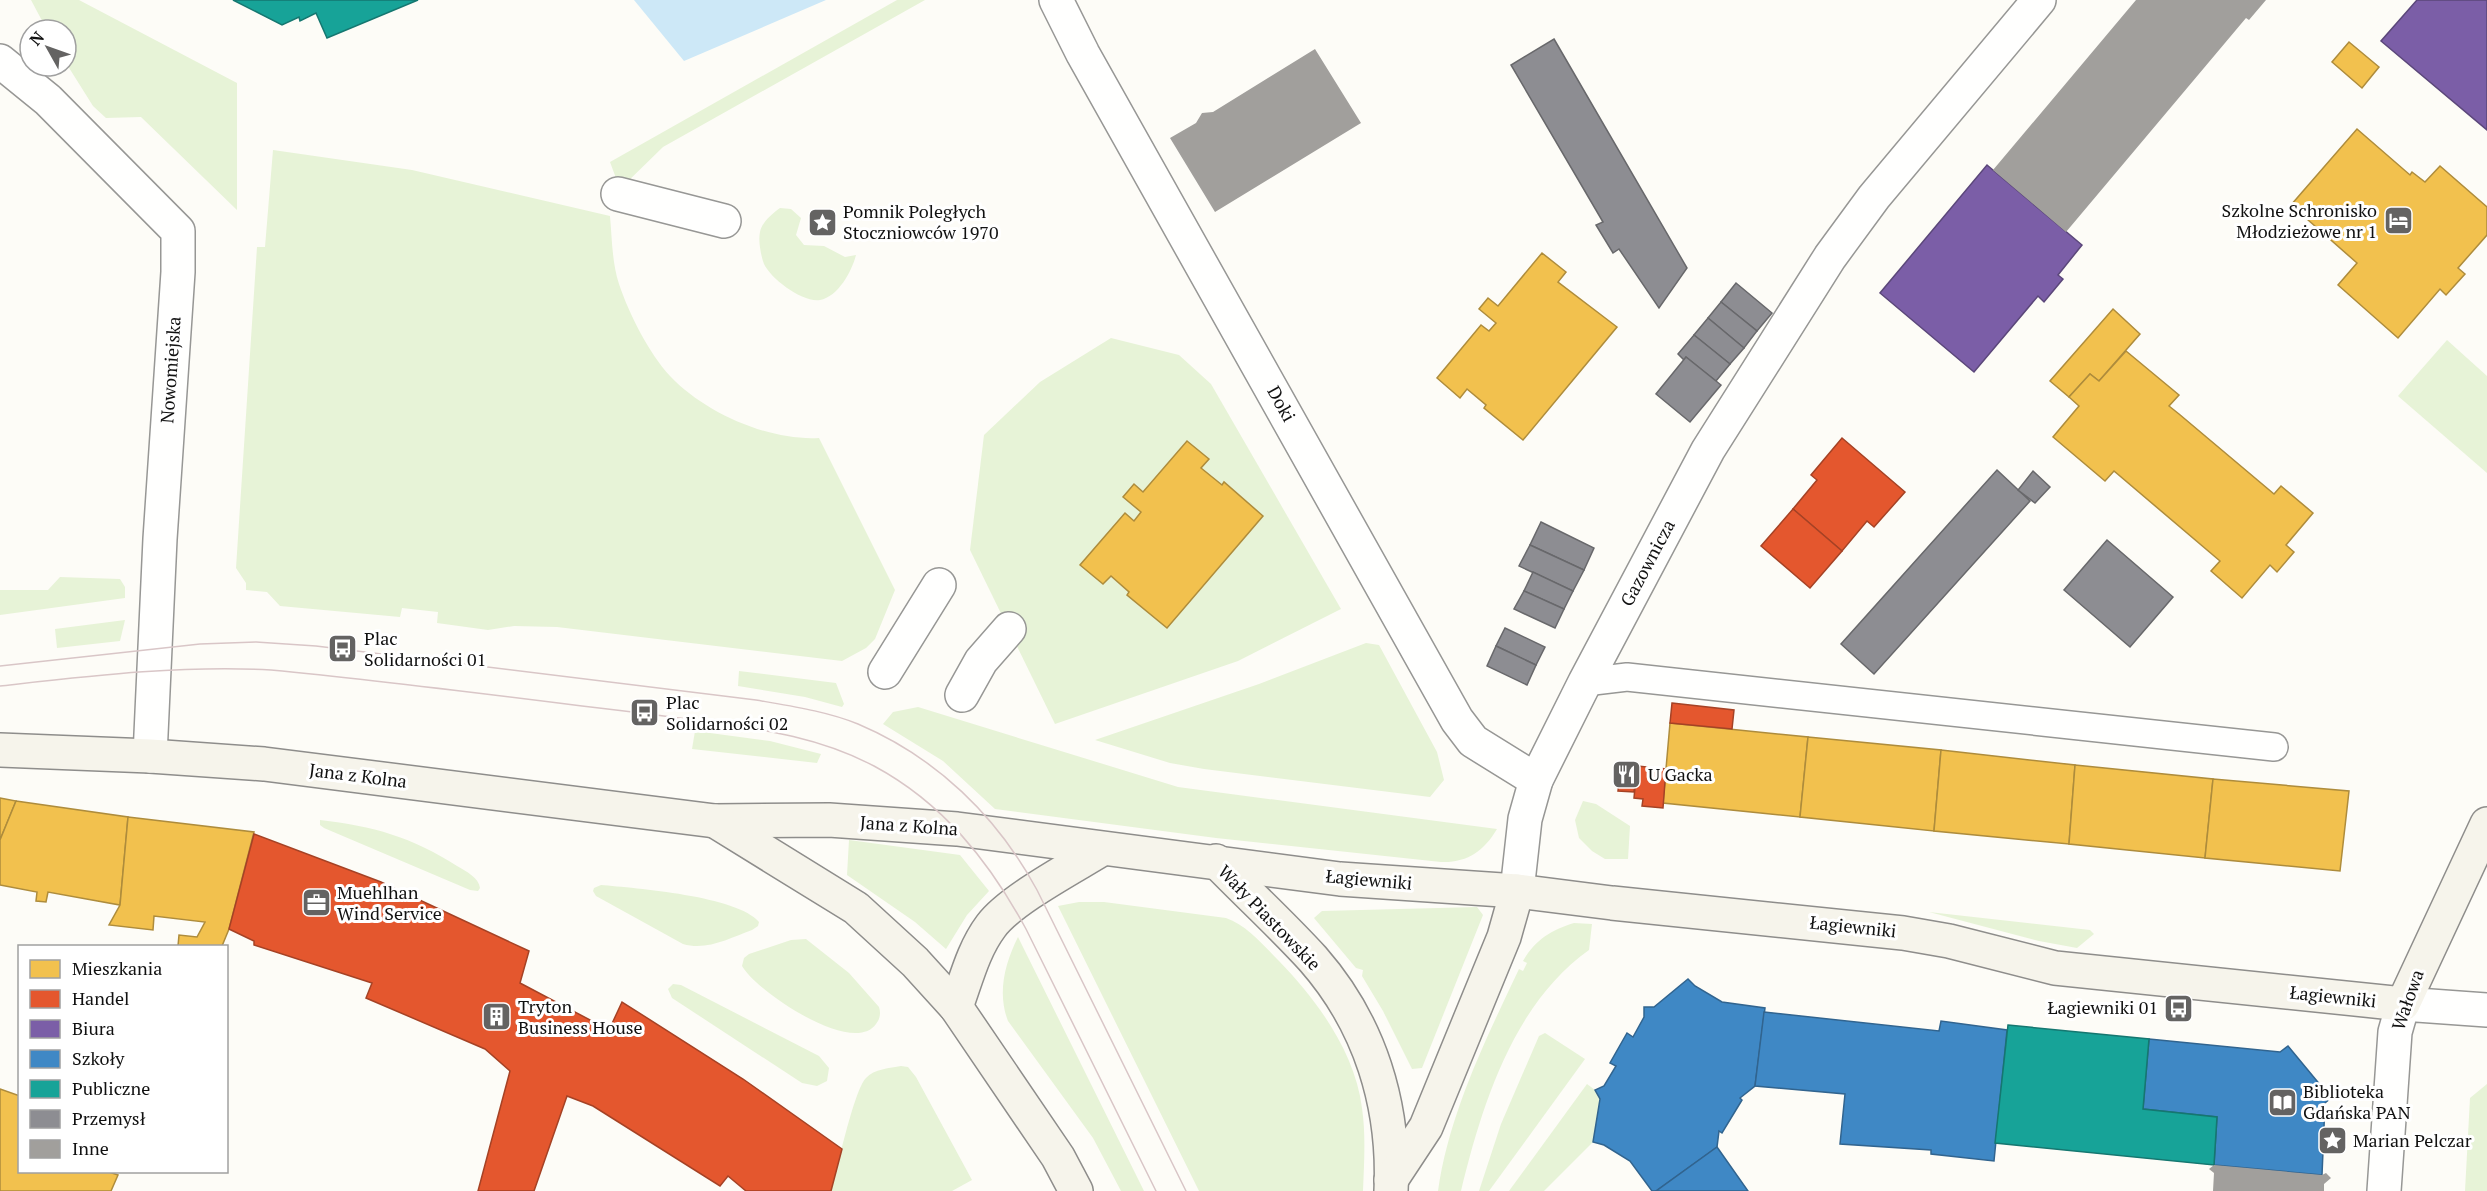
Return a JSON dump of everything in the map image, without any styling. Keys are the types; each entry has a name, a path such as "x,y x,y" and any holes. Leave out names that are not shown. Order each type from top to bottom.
{"main road":[{"name":"Jana z Kolna","path":"0,750 150,756 264,764 715,821 829,820 957,829 1102,849"},
{"name":"Jana z Kolna","path":"715,821 856,908 915,962 956,1007"},
{"name":"Wałowa","path":"2403,1004 2487,824"},
{"name":"Wały Piastowskie","path":"1102,849 1216,861 1314,960 1354,1017 1375,1062 1387,1109 1391,1185"},
{"path":"1076,1191 1058,1157 956,1007 978,947 992,924 1013,905 1102,849"},
{"name":"Łagiewniki","path":"1216,861 1340,879 1517,891 1926,936 2032,963 2080,972 2403,1004"},
{"name":"Wały Piastowskie","path":"1391,1185 1426,1127 1504,937 1517,891"}],"street":[{"name":"Doki","path":"1056,0 1083,54 1457,720 1473,741 1536,780"},
{"name":"Gazownicza","path":"1517,891 1525,819 1536,780 1585,682 1708,450 1830,257 1874,197 2039,0"},
{"name":"Nowomiejska","path":"0,61 48,100 178,231 178,272 158,571 150,756"},
{"path":"618,194 724,220"},
{"path":"885,672 939,585"},
{"path":"962,695 981,661 1009,629"},
{"name":"Łagiewniki","path":"2403,1004 2487,1010"},
{"name":"Wałowa","path":"2384,1191 2395,1032 2403,1004"}],"lane":[{"path":"1585,682 1627,677 2274,747"}],"green space":[{"path":"31,0 79,0 237,83 237,210 141,117 106,118 93,106 75,78 78,78 78,18 41,18"},
{"path":"897,0 925,0 663,147 620,189 610,162"},
{"path":"273,150 412,170 610,216 615,268 623,296 647,345 670,376 701,402 739,422 780,435 819,438 895,590 875,639 866,648 842,661 557,627 514,626 488,630 437,623 438,612 402,608 400,617 280,606 267,592 246,590 246,583 236,568 257,247 265,247"},
{"path":"780,208 791,209 801,218 796,235 804,245 824,246 845,257 856,255 843,282 827,298 813,300 797,294 780,283 764,264 759,240 761,228"},
{"path":"1111,338 1179,355 1211,384 1341,609 1238,661 1055,724 970,550 984,435 1040,382"},
{"path":"2447,340 2487,376 2487,473 2398,396"},
{"path":"60,577 120,579 125,587 125,598 0,615 0,590 48,590"},
{"path":"125,620 120,641 57,648 55,629"},
{"path":"1366,643 1379,645 1437,752 1444,780 1430,797 1204,769 1170,763 1095,740 1259,684"},
{"path":"739,671 836,683 844,704 842,707 805,697 738,686"},
{"path":"918,707 1178,787 1497,829 1486,844 1474,854 1459,860 1441,862 1216,838 995,809 943,761 883,724 893,712"},
{"path":"695,731 770,741 821,754 817,763 692,749"},
{"path":"1583,801 1596,804 1630,826 1628,859 1605,859 1592,851 1579,838 1575,820"},
{"path":"320,820 375,830 408,840 468,873 475,878 480,888 478,891 470,890 324,828 320,825"},
{"path":"849,840 960,855 989,891 967,915 946,949 915,922 847,875"},
{"path":"601,885 660,891 709,900 748,913 759,922 758,926 752,930 718,943 701,946 683,944 596,896 594,888"},
{"path":"1079,902 1104,902 1226,918 1248,931 1261,943 1307,993 1343,1047 1358,1087 1362,1108 1363,1191 1199,1191 1058,906"},
{"path":"1477,907 1483,915 1422,1068 1412,1069 1383,1011 1362,976 1363,970 1356,968 1314,918 1322,911"},
{"path":"1929,912 2090,930 2094,934 2077,948 2039,941"},
{"path":"1574,923 1592,924 1589,950 1563,972 1540,998 1504,1058 1479,1125 1461,1191 1438,1191 1451,1133 1470,1077 1519,969 1523,971 1527,963 1523,961 1544,937"},
{"path":"1018,937 1144,1191 1121,1191 1093,1138 1008,1021 1003,1000 1004,978 1009,957"},
{"path":"806,939 849,973 879,1007 880,1016 876,1024 864,1032 847,1032 827,1027 784,1004 751,977 742,966 744,958 749,954 791,940"},
{"path":"673,984 681,985 819,1056 829,1068 827,1081 817,1086 802,1083 672,998 668,989"},
{"path":"1545,1033 1585,1059 1489,1191 1479,1191 1501,1124 1539,1036"},
{"path":"901,1066 908,1067 916,1077 972,1180 952,1191 831,1191 851,1113 861,1085 873,1073"},
{"path":"1587,1084 1595,1090 1600,1099 1593,1142 1544,1191 1509,1191"},
{"path":"2487,1084 2487,1191 2465,1191 2470,1098"}],"water":[{"path":"634,0 826,0 684,61"}],"building: Mieszkania":[{"path":"2349,42 2379,67 2362,88 2332,62"},
{"name":"Szkolne Schronisko Młodzieżowe nr 1","path":"2357,129 2410,175 2412,172 2425,182 2440,166 2487,207 2487,235 2458,268 2465,274 2446,295 2440,289 2398,338 2338,285 2357,263 2291,205"},
{"path":"1542,253 1566,272 1558,282 1617,327 1523,440 1484,408 1486,405 1467,389 1460,398 1437,378 1481,325 1489,331 1496,323 1479,309 1488,298 1498,306"},
{"path":"2113,309 2140,334 2099,381 2090,374 2069,397 2050,381"},
{"path":"2126,351 2179,395 2169,406 2274,494 2281,486 2313,513 2286,545 2294,552 2277,572 2270,565 2242,598 2211,571 2220,561 2114,471 2105,481 2053,437 2079,406 2069,397 2090,374 2099,381"},
{"path":"1187,441 1209,459 1201,468 1222,485 1224,482 1263,516 1167,628 1127,595 1129,592 1111,576 1103,584 1080,565 1125,513 1134,521 1141,512 1123,497 1134,484 1143,492"},
{"path":"1670,723 1808,737 1800,817 1663,803"},
{"path":"1808,737 1941,750 1934,831 1800,817"},
{"path":"1941,750 2075,765 2069,844 1934,831"},
{"path":"2075,765 2213,779 2205,858 2069,844"},
{"path":"2213,779 2349,791 2340,871 2205,858"},
{"path":"0,798 16,801 0,840"},
{"path":"16,801 128,817 120,905 48,892 46,902 36,901 37,892 0,885 0,840"},
{"path":"128,817 254,832 229,929 222,945 178,945 179,935 197,937 205,922 154,916 153,930 109,925 120,905"},
{"path":"0,1089 18,1095 18,1173 112,1173 118,1175 111,1191 0,1191"}],"building: Handel":[{"path":"1842,438 1905,492 1874,527 1867,521 1842,551 1793,509 1817,480 1811,475"},
{"path":"1793,509 1842,551 1810,588 1761,546"},
{"path":"1672,703 1734,710 1732,729 1670,723"},
{"path":"1621,763 1637,765 1634,792 1618,791"},
{"path":"1637,766 1666,769 1663,808 1642,806 1643,799 1634,798"},
{"name":"Tryton Business House","path":"254,834 381,882 529,951 520,983 609,1030 622,1002 743,1079 842,1149 831,1191 746,1191 728,1176 720,1186 593,1106 567,1096 534,1191 478,1191 510,1071 485,1049 366,998 372,983 254,945 254,941 229,929"}],"building: Biura":[{"path":"2417,0 2487,0 2487,130 2381,41"},
{"path":"1987,165 2082,245 2058,275 2063,279 2044,302 2038,296 1974,372 1880,293"}],"building: Szkoły":[{"path":"1688,979 1695,986 1722,1002 1765,1008 1755,1086 1740,1098 1742,1100 1722,1133 1719,1131 1717,1147 1656,1191 1652,1191 1630,1161 1604,1145 1593,1142 1600,1099 1595,1090 1604,1086 1616,1066 1610,1063 1627,1033 1633,1037 1644,1017 1644,1007 1654,1007"},
{"path":"1764,1012 1939,1031 1941,1021 2007,1030 1994,1161 1931,1154 1931,1150 1840,1144 1845,1094 1755,1086"},
{"path":"2149,1039 2280,1052 2288,1046 2331,1098 2325,1103 2322,1175 2214,1165 2217,1117 2143,1109"},
{"path":"1717,1147 1748,1191 1656,1191"}],"building: Publiczne":[{"path":"233,0 418,0 327,38 316,13 300,21 299,17 282,25"},
{"path":"2008,1025 2149,1039 2143,1109 2217,1117 2214,1165 1995,1143"}],"building: Przemysł":[{"path":"1554,39 1687,268 1659,308 1619,249 1613,253 1596,225 1603,222 1511,65"},
{"path":"1736,283 1772,313 1757,331 1721,302"},
{"path":"1721,302 1757,331 1744,348 1708,318"},
{"path":"1708,318 1744,348 1730,364 1694,335"},
{"path":"1694,335 1730,364 1716,381 1686,357 1684,360 1678,354"},
{"path":"1686,357 1721,385 1690,422 1656,394"},
{"path":"1997,470 2030,501 1874,674 1841,644"},
{"path":"2033,471 2050,487 2035,503 2018,490"},
{"path":"1541,522 1594,548 1584,570 1530,545"},
{"path":"2107,540 2173,597 2130,647 2064,590"},
{"path":"1530,545 1584,570 1573,591 1519,566"},
{"path":"1533,572 1573,591 1564,609 1524,591"},
{"path":"1524,591 1564,609 1555,628 1514,609"},
{"path":"1505,628 1545,647 1536,665 1496,646"},
{"path":"1496,646 1536,665 1527,685 1487,666"}],"building: Inne":[{"path":"2136,0 2266,0 2249,20 2246,18 2066,232 1993,170"},
{"path":"1315,49 1361,123 1215,212 1170,138 1196,123 1202,113 1213,112"},
{"path":"2214,1165 2322,1175 2326,1173 2331,1178 2324,1184 2324,1191 2213,1191 2214,1173 2209,1169"}],"tram line":[{"path":"0,666 200,644 256,642 316,646 756,700 821,712 858,724 913,753 938,772 962,792 1003,837 1037,890 1186,1191"},
{"path":"0,686 169,670 271,670 730,725 793,736 854,756 899,781 943,816 980,857 996,880 1026,929 1156,1191"}],"place":[{"name":"Szkolne Schronisko Młodzieżowe nr 1","path":"2398,221"},
{"name":"Pomnik Poległych Stoczniowców 1970","path":"822,222"},
{"name":"Plac Solidarności 01","path":"343,649"},
{"name":"Plac Solidarności 02","path":"645,713"},
{"name":"U Gacka","path":"1627,775"},
{"name":"Muehlhan Wind Service","path":"316,903"},
{"name":"Łagiewniki 01","path":"2179,1008"},
{"name":"Tryton Business House","path":"497,1017"},
{"name":"Biblioteka Gdańska PAN","path":"2282,1102"},
{"name":"Marian Pelczar","path":"2332,1141"}]}
